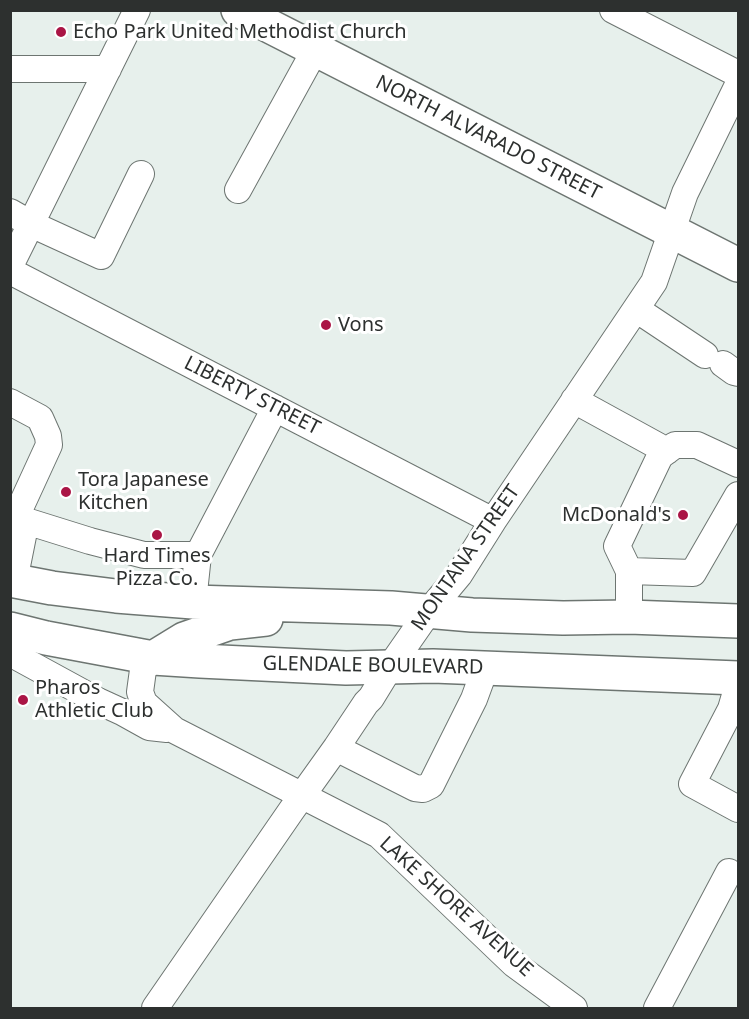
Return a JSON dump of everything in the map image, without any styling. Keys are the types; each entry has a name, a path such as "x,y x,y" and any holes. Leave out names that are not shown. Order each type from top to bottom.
{"main road":[{"name":"NORTH ALVARADO STREET","path":"238,10 738,265"},
{"path":"12,580 116,596 193,602 334,606 424,619"},
{"path":"153,658 184,639 230,623 261,619 424,619 472,615 738,621"},
{"name":"GLENDALE BOULEVARD","path":"10,629 153,658 346,668 433,666 738,678"}],"street":[{"path":"10,266 21,218 108,69 137,10"},
{"path":"613,10 738,74"},
{"path":"238,190 315,50"},
{"path":"10,69 108,69"},
{"name":"MONTANA STREET","path":"154,1008 371,698 390,667 459,575 654,282 689,184 738,85"},
{"path":"21,218 101,256 141,174"},
{"name":"LIBERTY STREET","path":"10,271 493,521"},
{"path":"636,309 722,364"},
{"path":"574,400 667,451"},
{"path":"10,402 40,418 48,436 49,445 17,519 12,580"},
{"path":"193,602 198,555 275,408"},
{"path":"628,617 628,571 617,546 660,456 675,444 697,445 738,465"},
{"path":"628,571 693,573 738,495"},
{"path":"17,519 144,555 198,555"},
{"name":"LAKE SHORE AVENUE","path":"10,653 148,727 174,730"},
{"name":"LAKE SHORE AVENUE","path":"153,658 143,670 140,692 144,703 174,730 379,835 514,964 574,1008"},
{"path":"336,748 415,788 423,789 431,785 474,699 485,669"},
{"path":"738,685 731,709 692,784 738,809"},
{"path":"657,1008 729,872"}],"place":[{"name":"Echo Park United Methodist Church","path":"61,32"},
{"name":"Vons","path":"326,325"},
{"name":"Tora Japanese Kitchen","path":"66,492"},
{"name":"McDonald's","path":"683,515"},
{"name":"Hard Times Pizza Co.","path":"157,535"},
{"name":"Pharos Athletic Club","path":"23,700"}]}
